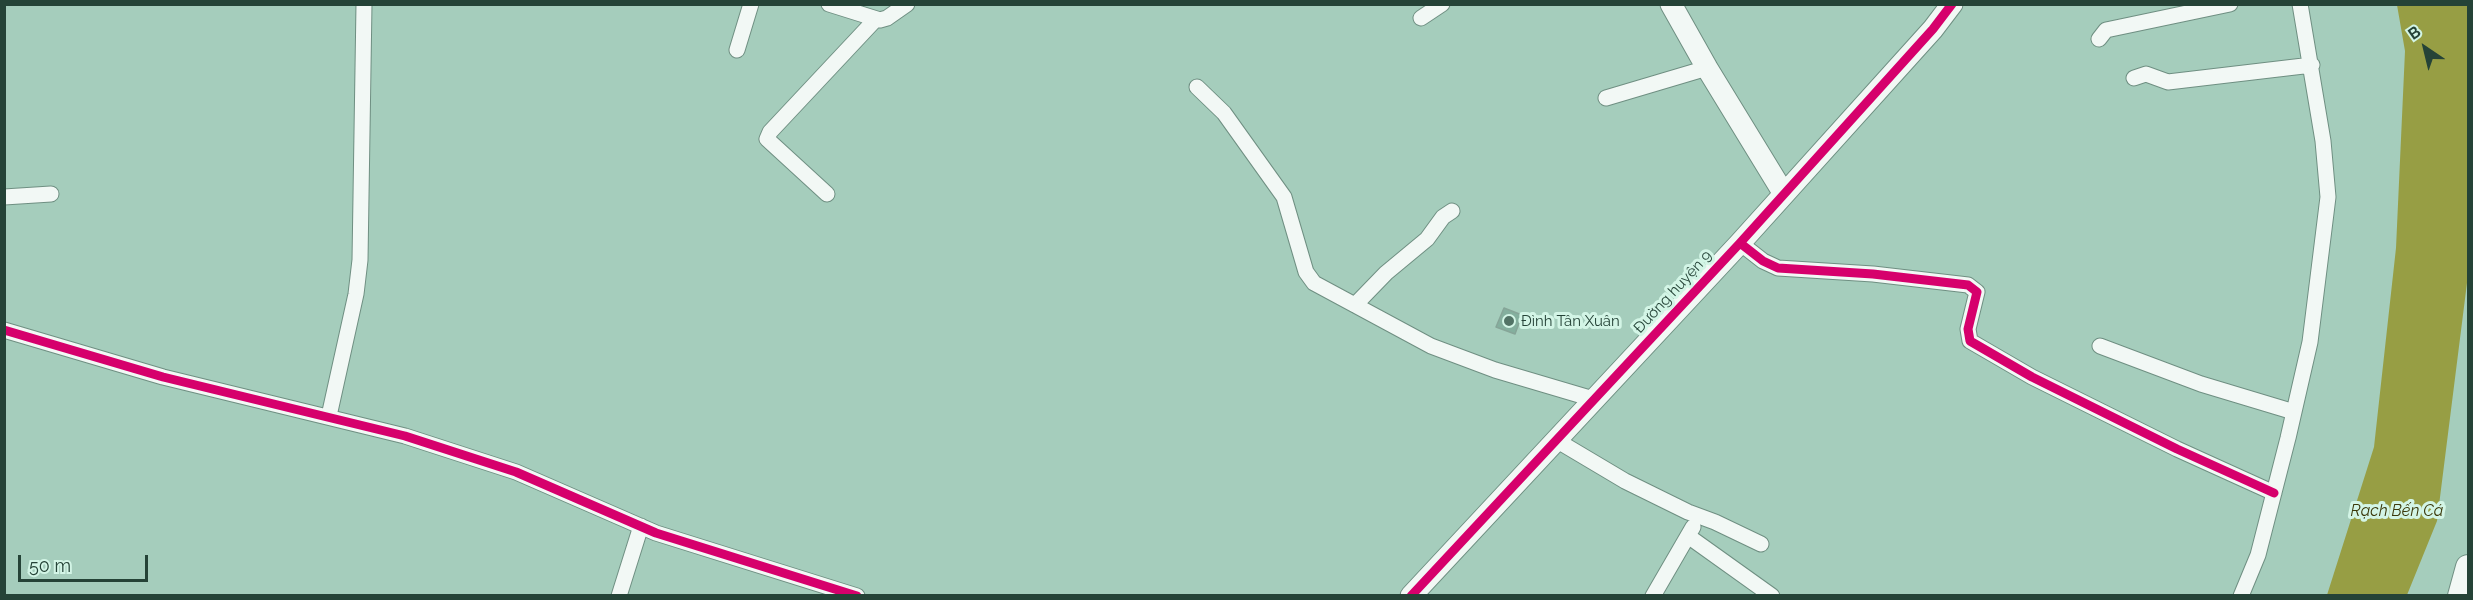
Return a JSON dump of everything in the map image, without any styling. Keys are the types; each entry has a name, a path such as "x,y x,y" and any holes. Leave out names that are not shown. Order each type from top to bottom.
{"main road":[{"path":"2460,596 2469,567"}],"street":[{"path":"329,416 356,294 360,260 364,4"},
{"path":"737,50 751,4"},
{"path":"829,4 875,20 887,18 907,4"},
{"path":"1421,18 1442,4"},
{"path":"1671,4 1784,194"},
{"name":"Đường huyện 9","path":"1411,596 1740,243 1933,29 1952,4"},
{"path":"2099,39 2106,30 2230,4"},
{"path":"2241,596 2258,555 2294,412 2310,342 2321,270 2328,198 2324,141 2300,4"},
{"path":"827,194 767,139 778,123 875,20"},
{"path":"2134,78 2146,74 2168,82 2312,65"},
{"path":"1606,98 1707,68"},
{"path":"1197,87 1224,113 1284,197 1309,278 1431,346 1495,370 1593,399"},
{"path":"4,197 51,194"},
{"path":"1355,305 1386,273 1428,239 1443,217 1452,211"},
{"path":"1740,243 1763,261 1778,268 1873,274 1968,285 1977,292 1968,328 1970,341 2032,377 2177,449 2274,493"},
{"path":"4,330 163,377 405,436 516,472 641,526 857,596"},
{"path":"2100,346 2213,388 2294,412"},
{"path":"1556,440 1625,481 1761,544"},
{"path":"1653,596 1699,517"},
{"path":"619,596 641,526"},
{"path":"1688,536 1772,596"}],"water":[{"name":"Rạch Bến Cá","path":"2397,5 2468,5 2468,275 2437,521 2407,595 2327,595 2374,447 2396,248 2405,51"}],"building":[{"name":"Đình Tân Xuân","path":"1504,308 1522,315 1515,334 1496,327"}],"cycle path":[{"path":"1411,596 1740,243 1933,29 1952,4"},
{"path":"1740,243 1763,261 1778,268 1873,274 1968,285 1977,292 1968,329 1970,341 2032,377 2177,449 2274,493"},
{"path":"4,330 163,377 405,436 516,472 656,533 857,596"}],"place":[{"name":"Đình Tân Xuân","path":"1509,321"}]}
